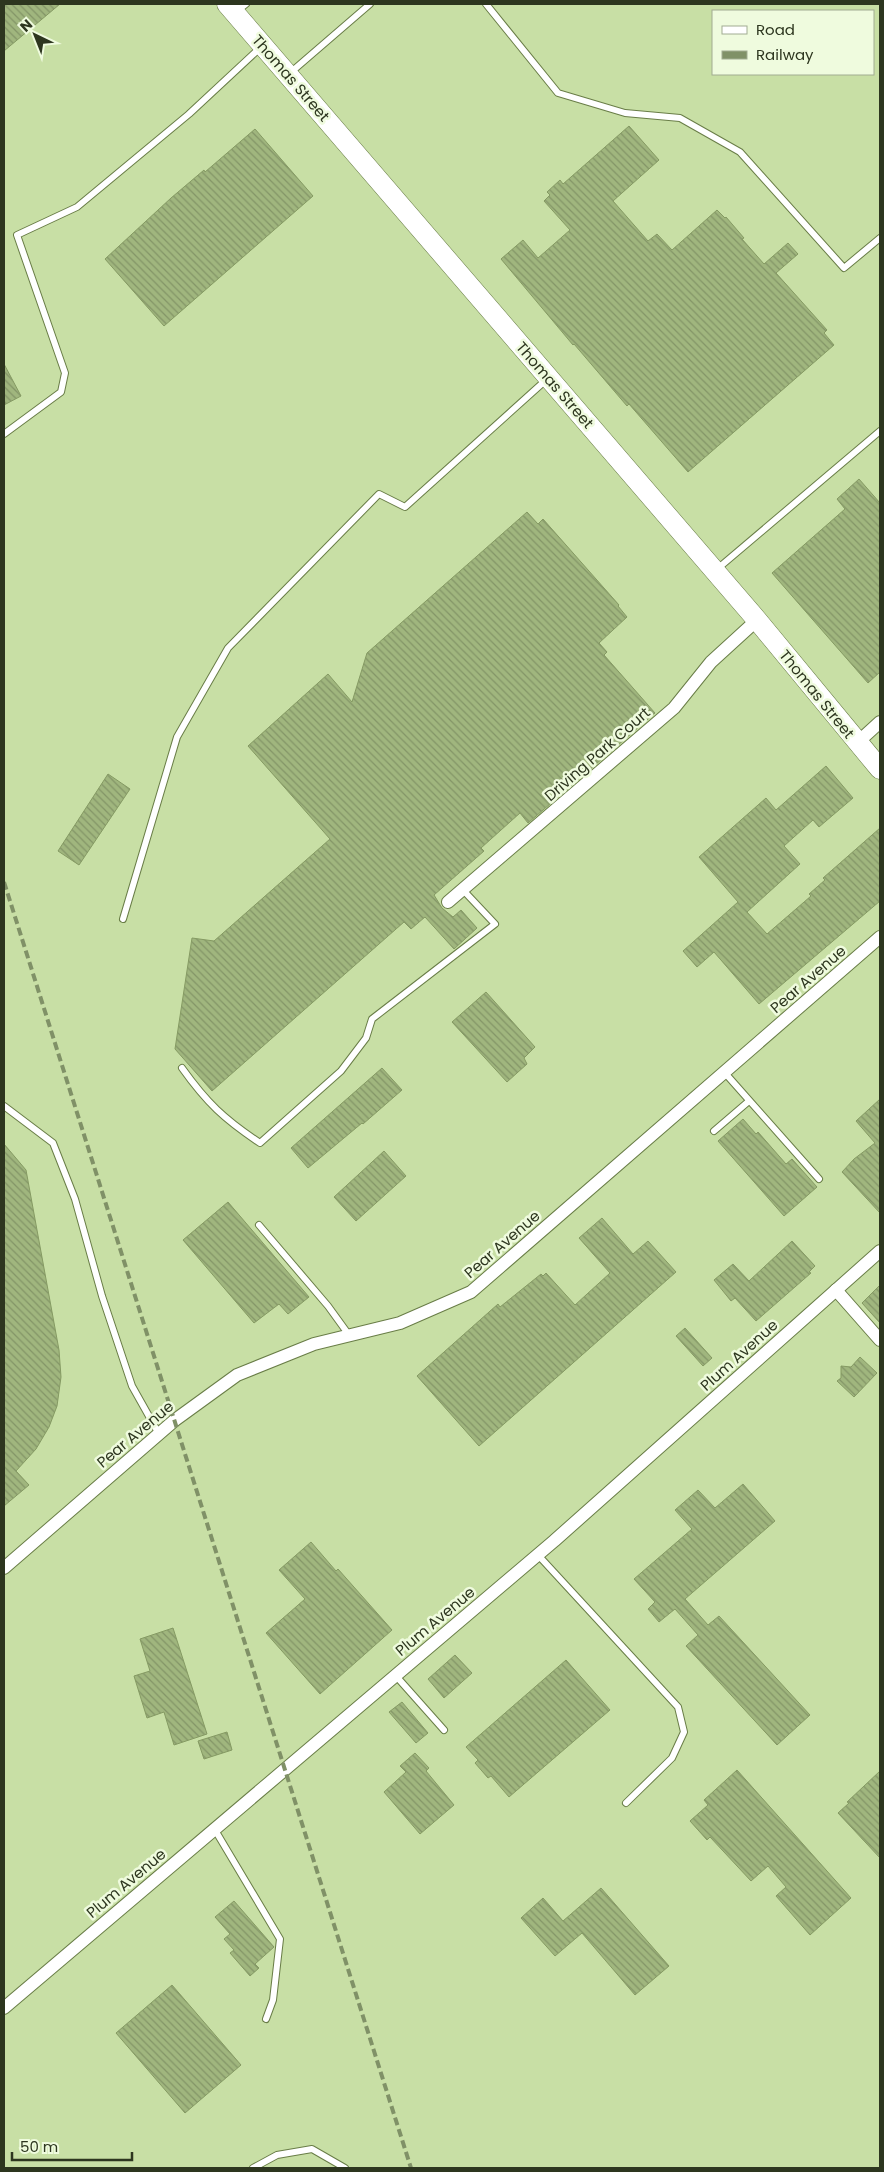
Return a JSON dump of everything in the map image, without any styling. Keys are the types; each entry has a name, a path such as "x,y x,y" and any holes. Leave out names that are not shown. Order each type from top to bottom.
{"main road":[{"name":"Thomas Street","path":"236,7 263,45 288,75 757,620 880,769"}],"street":[{"name":"Driving Park Court","path":"448,902 674,708 711,662 757,620"},
{"path":"857,742 880,722"},
{"name":"Pear Avenue","path":"4,1568 159,1434 237,1375 314,1344 400,1323 471,1292 880,937"},
{"name":"Plum Avenue","path":"4,2008 538,1555 880,1251"},
{"path":"836,1290 880,1340"}],"lane":[{"path":"288,75 370,4"},
{"path":"486,4 558,93 625,113 680,118 740,152 844,268 880,238"},
{"path":"4,434 61,392 64,373 17,236 78,207 189,114 263,45"},
{"path":"123,920 177,736 228,648 379,494 406,507 549,378"},
{"path":"715,571 880,431"},
{"path":"182,1068 204,1099 231,1124 260,1143 341,1071 366,1038 372,1019 495,924 463,890"},
{"path":"725,1073 819,1179"},
{"path":"714,1131 749,1100"},
{"path":"4,1106 53,1144 75,1199 102,1296 132,1386 159,1434"},
{"path":"259,1225 328,1306 349,1335"},
{"path":"538,1555 678,1708 684,1732 672,1758 626,1803"},
{"path":"396,1676 444,1730"},
{"path":"215,1830 280,1939 273,2000 266,2019"},
{"path":"253,2168 277,2155 312,2149 345,2168"}],"building":[{"path":"4,4 60,4 4,51"},
{"path":"629,126 659,160 613,201 648,241 657,234 672,250 717,210 726,217 764,264 788,243 798,254 776,273 827,330 824,333 834,345 688,472 629,404 627,406 573,345 501,259 523,240 538,258 570,230 544,201 550,195 547,192 560,180 563,184"},
{"path":"255,129 313,196 164,326 105,259 171,198"},
{"path":"4,364 21,396 4,405"},
{"path":"859,479 880,503 880,672 868,683 772,573 845,509 837,499"},
{"path":"527,512 538,524 543,519 619,605 627,617 599,643 607,652 604,655 655,713 528,823 520,813 481,848 484,851 434,895 442,908 453,917 461,910 477,928 454,949 425,917 411,929 404,922 212,1091 175,1049 192,938 214,941 330,839 248,746 328,674 352,702 367,653"},
{"path":"826,766 853,798 819,827 813,820 784,846 800,864 747,912 767,934 811,896 809,894 825,880 823,878 880,828 880,901 759,1004 714,952 697,967 683,951 738,902 699,857 766,798 776,810"},
{"path":"108,774 130,789 79,865 58,851"},
{"path":"486,992 535,1047 524,1058 527,1064 507,1082 452,1022"},
{"path":"382,1068 402,1090 308,1168 291,1148"},
{"path":"880,1099 880,1213 842,1172 854,1159 875,1143 856,1121"},
{"path":"743,1119 756,1134 758,1132 786,1164 792,1159 817,1187 784,1216 718,1141"},
{"path":"4,1144 26,1170 59,1350 61,1377 57,1406 49,1427 36,1449 16,1471 29,1485 4,1506"},
{"path":"384,1151 406,1176 356,1221 334,1197"},
{"path":"228,1202 309,1297 288,1314 279,1304 254,1323 183,1240"},
{"path":"602,1218 633,1254 648,1241 676,1272 479,1446 417,1376 498,1304 500,1307 541,1274 543,1276 546,1273 575,1305 610,1273 579,1238"},
{"path":"792,1241 815,1266 809,1272 811,1273 756,1321 735,1298 731,1301 714,1280 733,1264 749,1281"},
{"path":"880,1285 880,1323 862,1303"},
{"path":"685,1328 712,1358 703,1366 676,1336"},
{"path":"860,1357 877,1373 854,1397 837,1381 841,1378 841,1366 851,1367"},
{"path":"743,1484 775,1521 685,1599 708,1625 719,1616 810,1715 777,1745 686,1646 698,1635 675,1609 659,1622 648,1609 655,1602 634,1579 692,1529 675,1510 698,1490 715,1508"},
{"path":"311,1542 336,1571 338,1569 392,1630 320,1694 266,1633 305,1599 279,1570"},
{"path":"173,1628 207,1734 174,1745 164,1712 147,1718 134,1676 150,1671 140,1639"},
{"path":"455,1655 472,1673 444,1698 428,1679"},
{"path":"566,1660 610,1710 509,1797 491,1776 488,1778 475,1763 478,1760 466,1747"},
{"path":"402,1702 428,1733 416,1743 389,1712"},
{"path":"227,1732 232,1750 204,1759 198,1741"},
{"path":"415,1753 429,1768 426,1771 454,1805 420,1834 384,1792 406,1772 400,1766"},
{"path":"737,1770 851,1898 810,1935 776,1896 786,1887 768,1866 751,1881 710,1837 707,1840 690,1821 708,1805 704,1800"},
{"path":"880,1771 880,1858 838,1813"},
{"path":"601,1888 669,1966 635,1995 582,1933 555,1956 521,1918 543,1898 563,1921"},
{"path":"234,1901 274,1947 255,1964 259,1968 250,1976 230,1953 234,1950 224,1939 230,1934 215,1917"},
{"path":"172,1985 241,2065 185,2113 116,2033"}],"railway":[{"path":"4,882 411,2168"}]}
